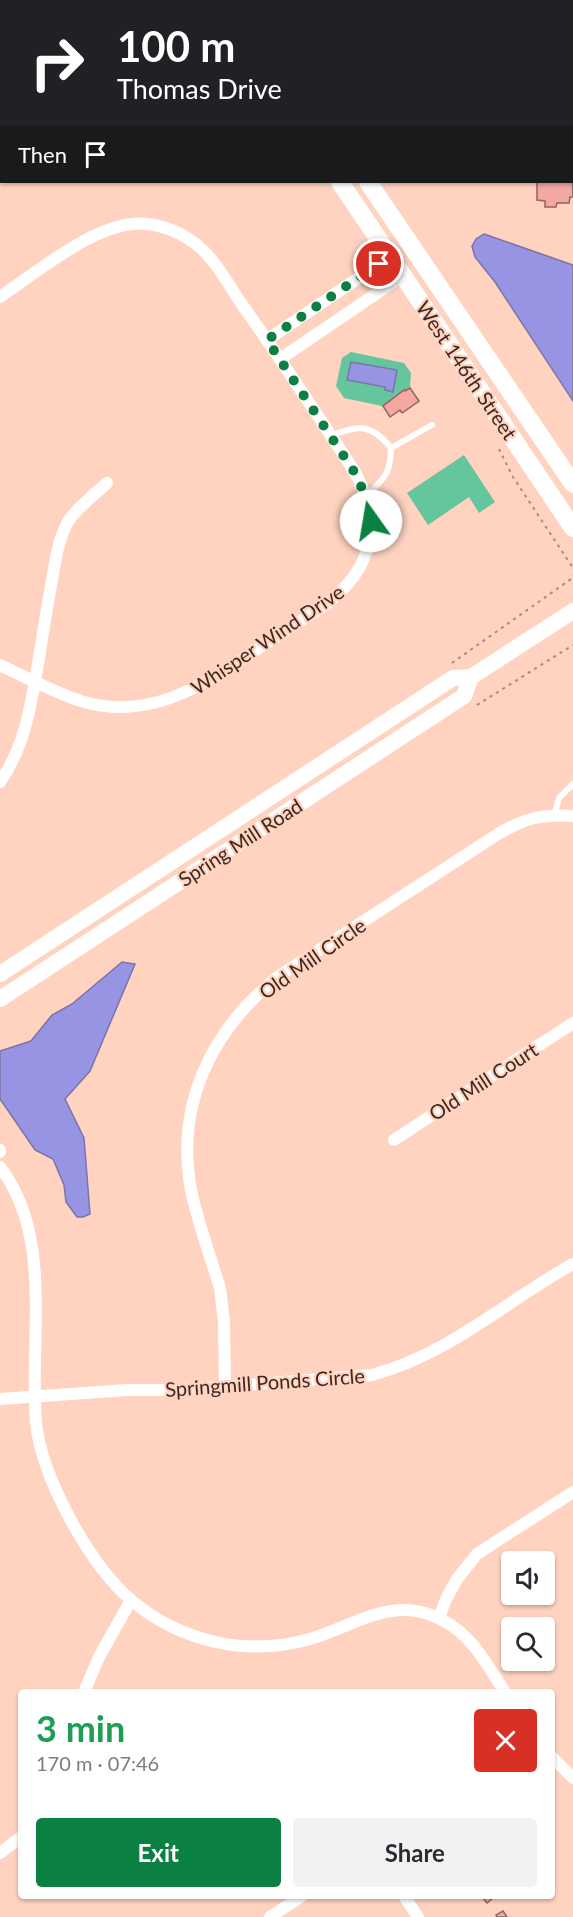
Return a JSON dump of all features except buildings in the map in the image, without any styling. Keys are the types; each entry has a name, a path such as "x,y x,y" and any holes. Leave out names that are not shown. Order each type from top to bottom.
{"main road":[{"name":"West 146th Street","path":"341,183 573,528"},
{"name":"West 146th Street","path":"369,183 573,484"}],"street":[{"name":"Whisper Wind Drive","path":"0,297 101,231 132,224 148,224 180,234 198,246 213,262 274,350 357,476 366,496 371,521 366,555 351,582 327,604 207,682 170,700 125,706 86,702 35,683 0,665"},
{"path":"274,350 392,283 397,265 416,251"},
{"path":"274,350 379,264 397,265"},
{"path":"0,782 21,744 35,683 57,552 63,534 69,521 107,483"},
{"name":"Spring Mill Road","path":"0,974 453,678 471,677 573,611"},
{"name":"Spring Mill Road","path":"0,999 464,696 471,677"},
{"name":"Old Mill Circle","path":"225,1387 223,1304 192,1192 188,1166 188,1138 199,1082 209,1057 222,1035 260,991 279,976 498,834 518,822 534,817 573,816"},
{"name":"Old Mill Court","path":"394,1140 573,1023"},
{"path":"0,1167 21,1201 31,1236 34,1265 36,1424 40,1444 58,1496 74,1525 120,1589 131,1600 166,1625 215,1643 253,1647 309,1639 384,1611 412,1611 439,1618 455,1628 475,1647 503,1689"},
{"name":"Springmill Ponds Circle","path":"0,1399 350,1378 396,1369 431,1353 573,1264"},
{"path":"439,1618 457,1579 477,1554 573,1492"},
{"path":"85,1689 99,1657 131,1600"},
{"path":"555,1760 573,1778"},
{"path":"0,1853 18,1839"},
{"path":"270,1917 297,1899"},
{"path":"406,1899 418,1917"}],"lane":[{"path":"391,448 432,425"},
{"path":"331,436 354,428 370,429 383,438 391,448 390,468 383,479 366,496"},
{"path":"554,815 559,798 573,784"}],"green space":[{"path":"351,352 404,363 411,373 410,388 419,401 402,413 400,411 390,417 382,406 344,398 336,386 342,358"},
{"path":"464,455 495,502 479,513 469,497 428,525 407,493"}],"shaded area":[{"path":"484,234 573,265 573,401 495,282 475,257 472,246 476,239"},
{"path":"351,362 397,370 393,392 385,390 385,387 347,380"},
{"path":"122,962 135,964 90,1071 65,1099 84,1138 90,1214 77,1217 66,1202 64,1185 53,1159 35,1150 0,1099 0,1051 31,1041 52,1015 72,1004"}],"route":[{"path":"371,521 368,504 357,476 267,340 379,264"}]}
